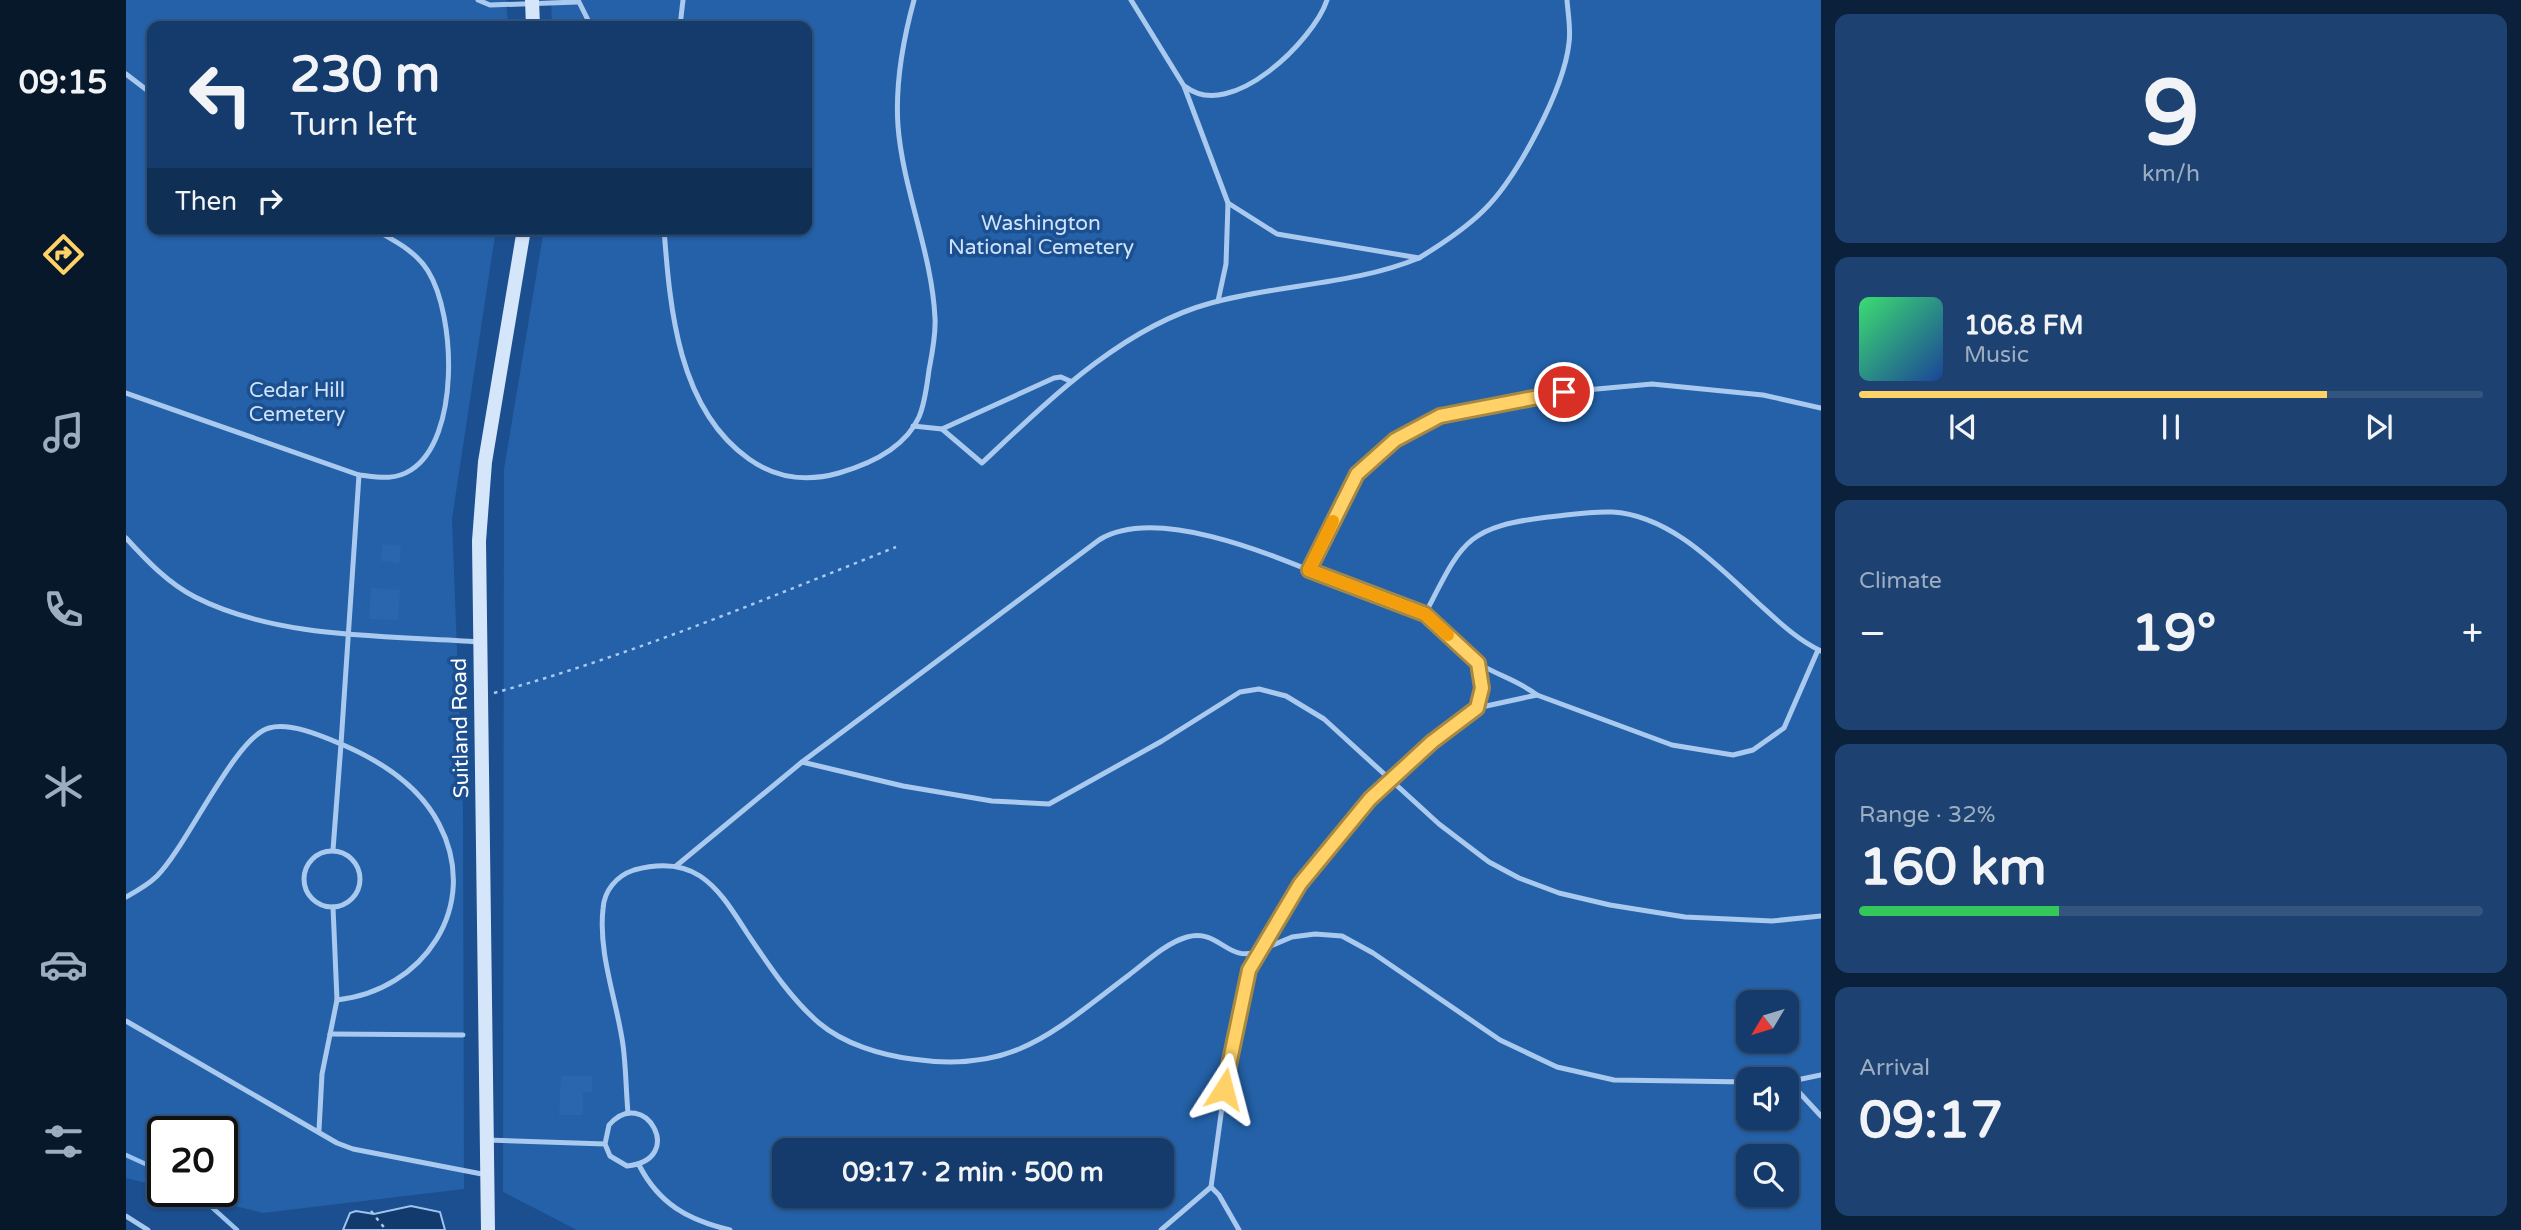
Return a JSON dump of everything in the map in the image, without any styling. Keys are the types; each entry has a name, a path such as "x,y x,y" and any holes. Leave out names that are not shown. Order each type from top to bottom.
{"main road":[{"path":"532,2 533,21"},
{"name":"Suitland Road","path":"488,1230 480,541 485,462 523,235"}],"lane":[{"path":"478,0 490,5 578,1 588,21"},
{"path":"681,21 683,0"},
{"path":"665,235 682,353 710,422 744,456 773,473 810,478 854,468 876,459 904,439 914,426 926,388 936,319 898,125 903,44 914,0"},
{"path":"1131,0 1184,86 1228,203 1226,264 1218,301"},
{"path":"1184,86 1200,95 1221,96 1249,85 1301,40 1327,0"},
{"path":"942,429 982,463 1070,381 1143,334 1218,301 1382,271 1419,258 1454,236 1494,199 1538,129 1566,60 1569,42 1567,0"},
{"path":"126,74 147,89"},
{"path":"1228,203 1277,234 1419,258"},
{"path":"126,393 359,475 390,478 411,471 425,459 441,427 449,378 444,321 429,272 417,255 384,235"},
{"path":"914,426 942,429 1054,378 1062,377 1070,381"},
{"path":"1309,570 1364,465 1411,429 1440,416 1564,392 1652,384 1763,395 1821,408"},
{"path":"333,850 359,475"},
{"path":"676,866 802,762 1109,534 1138,528 1204,536 1276,555 1425,614 1478,663 1519,681 1537,695 1672,745 1733,755 1760,747 1784,728 1820,650 1793,635 1684,541 1662,526 1614,512 1510,522 1488,528 1460,552 1425,614"},
{"path":"126,538 149,563 195,597 221,607 299,628 480,642"},
{"path":"1477,708 1482,688 1478,663"},
{"path":"802,762 903,786 992,801 1043,805 1162,741 1240,692 1259,689 1286,696 1325,719 1439,824 1489,862 1559,893 1610,905 1685,917 1772,921 1821,916"},
{"path":"1161,1230 1211,1187 1230,1049 1249,970 1322,854 1390,779 1477,708 1537,695"},
{"path":"126,897 147,884 164,867 206,807 243,746 261,731 285,727 341,744 396,774 420,796 445,837 453,881 444,925 419,963 382,989 337,1000"},
{"path":"333,850 352,858 361,875 353,898 333,907 313,900 304,878 313,858 333,850"},
{"path":"628,1113 623,1046 602,930 603,908 609,888 628,873 648,867 676,866 699,876 718,891 775,974 821,1025 856,1043 911,1059 975,1063 1025,1049 1156,954 1186,937 1214,939 1236,955 1246,957 1303,936 1325,934 1349,939 1530,1057 1584,1075 1614,1080 1689,1084 1736,1082"},
{"path":"319,1130 323,1074 337,1000 333,907"},
{"path":"126,1021 353,1149 487,1175"},
{"path":"330,1034 463,1035"},
{"path":"1799,1080 1821,1075"},
{"path":"1799,1092 1821,1116"},
{"path":"628,1113 645,1116 656,1132 655,1151 639,1165 627,1166 615,1161 605,1144 609,1125 628,1113"},
{"path":"486,1140 605,1144"},
{"path":"639,1165 650,1185 666,1203 689,1218 730,1230"},
{"path":"1211,1187 1219,1195 1239,1230"},
{"path":"126,1216 148,1230"}],"path":[{"path":"480,697 564,674 680,635 896,547"},
{"path":"371,1211 386,1230"}],"green space":[{"name":"Cedar Hill Cemetery","path":"126,0 506,0 508,21 147,21 147,235 495,235 452,519 463,807 464,1189 263,1213 238,1207 238,1116 147,1116 147,1183 126,1178"},
{"name":"Washington National Cemetery","path":"551,0 1821,0 1821,1230 577,1230 503,1192 504,469 543,235 812,235 812,21 552,21"}],"shaded area":[{"path":"411,1206 440,1212 445,1230 343,1230 350,1213 356,1211 374,1214"}],"building":[{"path":"383,544 401,546 399,563 381,561"},
{"path":"371,588 400,590 398,620 369,619"},
{"path":"561,1076 592,1076 592,1092 583,1092 583,1115 559,1115"}],"waterway":[{"path":"126,1155 147,1165"},
{"path":"212,1207 237,1230"}],"slow traffic":[{"path":"1333,521 1309,570 1425,614 1448,635"}],"route":[{"path":"1224,1089 1230,1049 1249,970 1300,884 1370,799 1432,742 1477,708 1481,700 1478,663 1425,614 1309,570 1357,474 1395,440 1422,423 1440,416 1564,392"}]}
